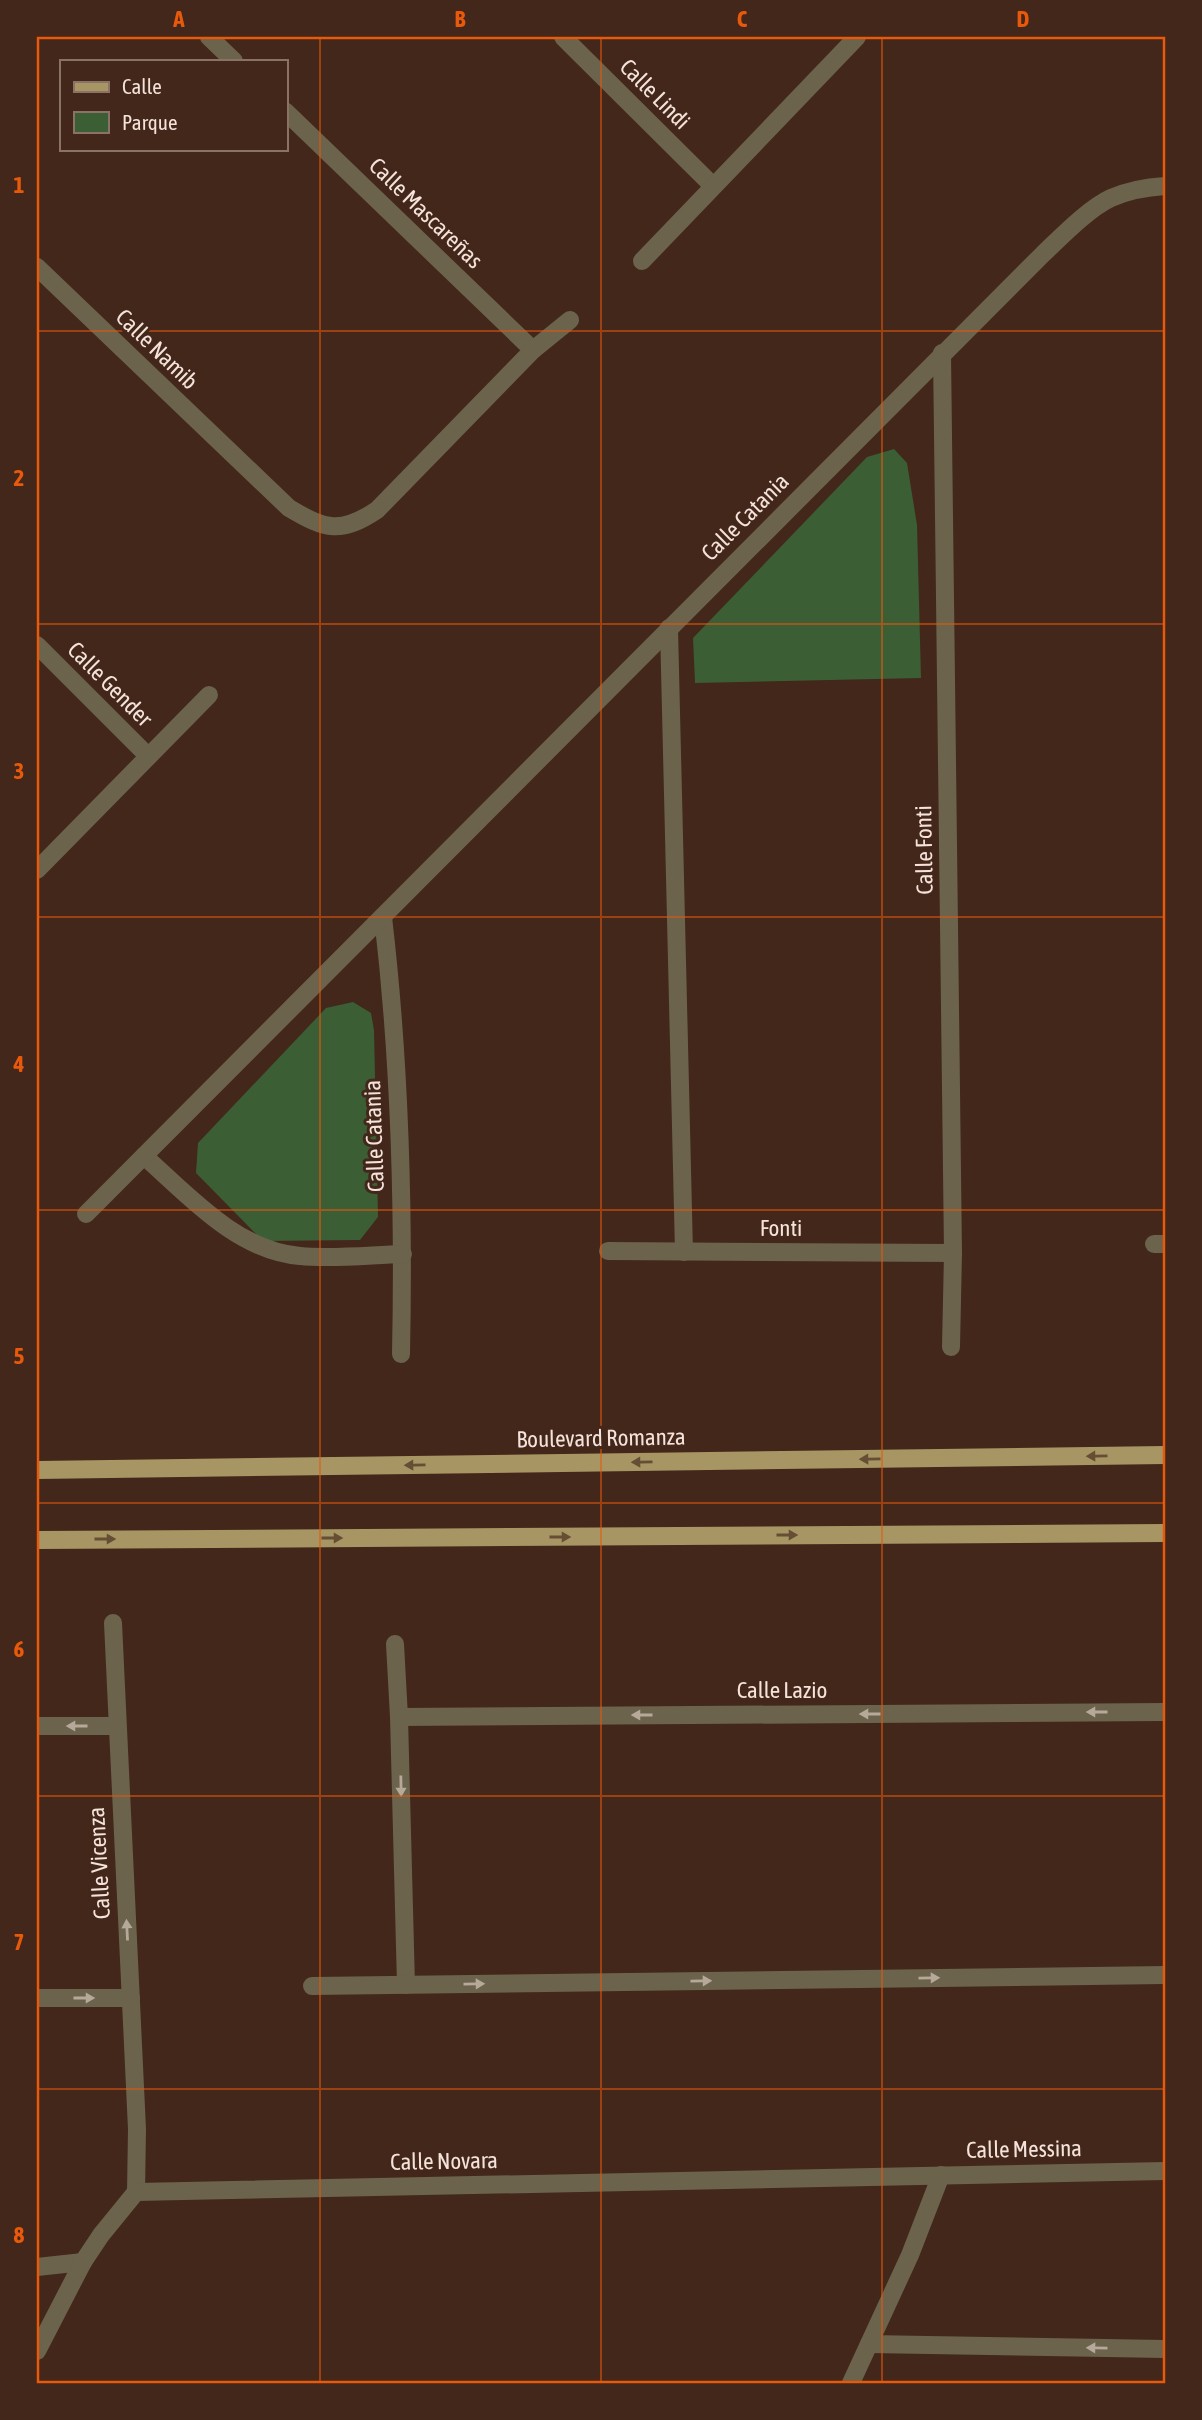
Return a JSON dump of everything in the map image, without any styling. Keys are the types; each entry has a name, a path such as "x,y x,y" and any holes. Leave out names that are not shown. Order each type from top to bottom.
{"main road":[{"name":"Boulevard Romanza","path":"37,1471 1165,1455"},
{"path":"37,1540 1165,1533"}],"street":[{"path":"209,37 233,60"},
{"name":"Calle Lindi","path":"563,37 713,186"},
{"path":"642,261 857,37"},
{"name":"Calle Mascareñas","path":"287,113 533,350"},
{"name":"Calle Catania","path":"86,1214 942,353 1075,224 1111,198 1165,186"},
{"name":"Calle Namib","path":"37,267 289,508 310,520 335,528 358,523 377,510 533,350 570,320"},
{"name":"Calle Fonti","path":"942,353 953,1253 951,1347"},
{"path":"669,628 684,1252"},
{"name":"Calle Gender","path":"37,645 148,756"},
{"path":"37,870 209,695"},
{"name":"Calle Catania","path":"383,917 394,1030 403,1254 401,1354"},
{"path":"144,1156 207,1211 254,1244 299,1256 403,1254"},
{"name":"Fonti","path":"608,1251 953,1253"},
{"name":"Calle Vicenza","path":"113,1623 137,2129 136,2192"},
{"path":"395,1644 400,1717 405,1985"},
{"name":"Calle Lazio","path":"400,1717 1165,1712"},
{"path":"37,1726 117,1726"},
{"path":"312,1986 1165,1975"},
{"path":"37,1998 131,1998"},
{"name":"Calle Messina","path":"851,2383 910,2255 941,2175 1165,2171"},
{"name":"Calle Novara","path":"136,2192 941,2175"},
{"path":"37,2351 83,2262 100,2235 136,2192"},
{"path":"37,2267 83,2262"},
{"path":"869,2344 1165,2349"}],"green space":[{"path":"894,449 907,463 917,525 921,678 695,683 693,638 867,457"},
{"path":"353,1002 371,1013 374,1030 378,1217 360,1240 263,1241 196,1173 198,1143 326,1008"}]}
